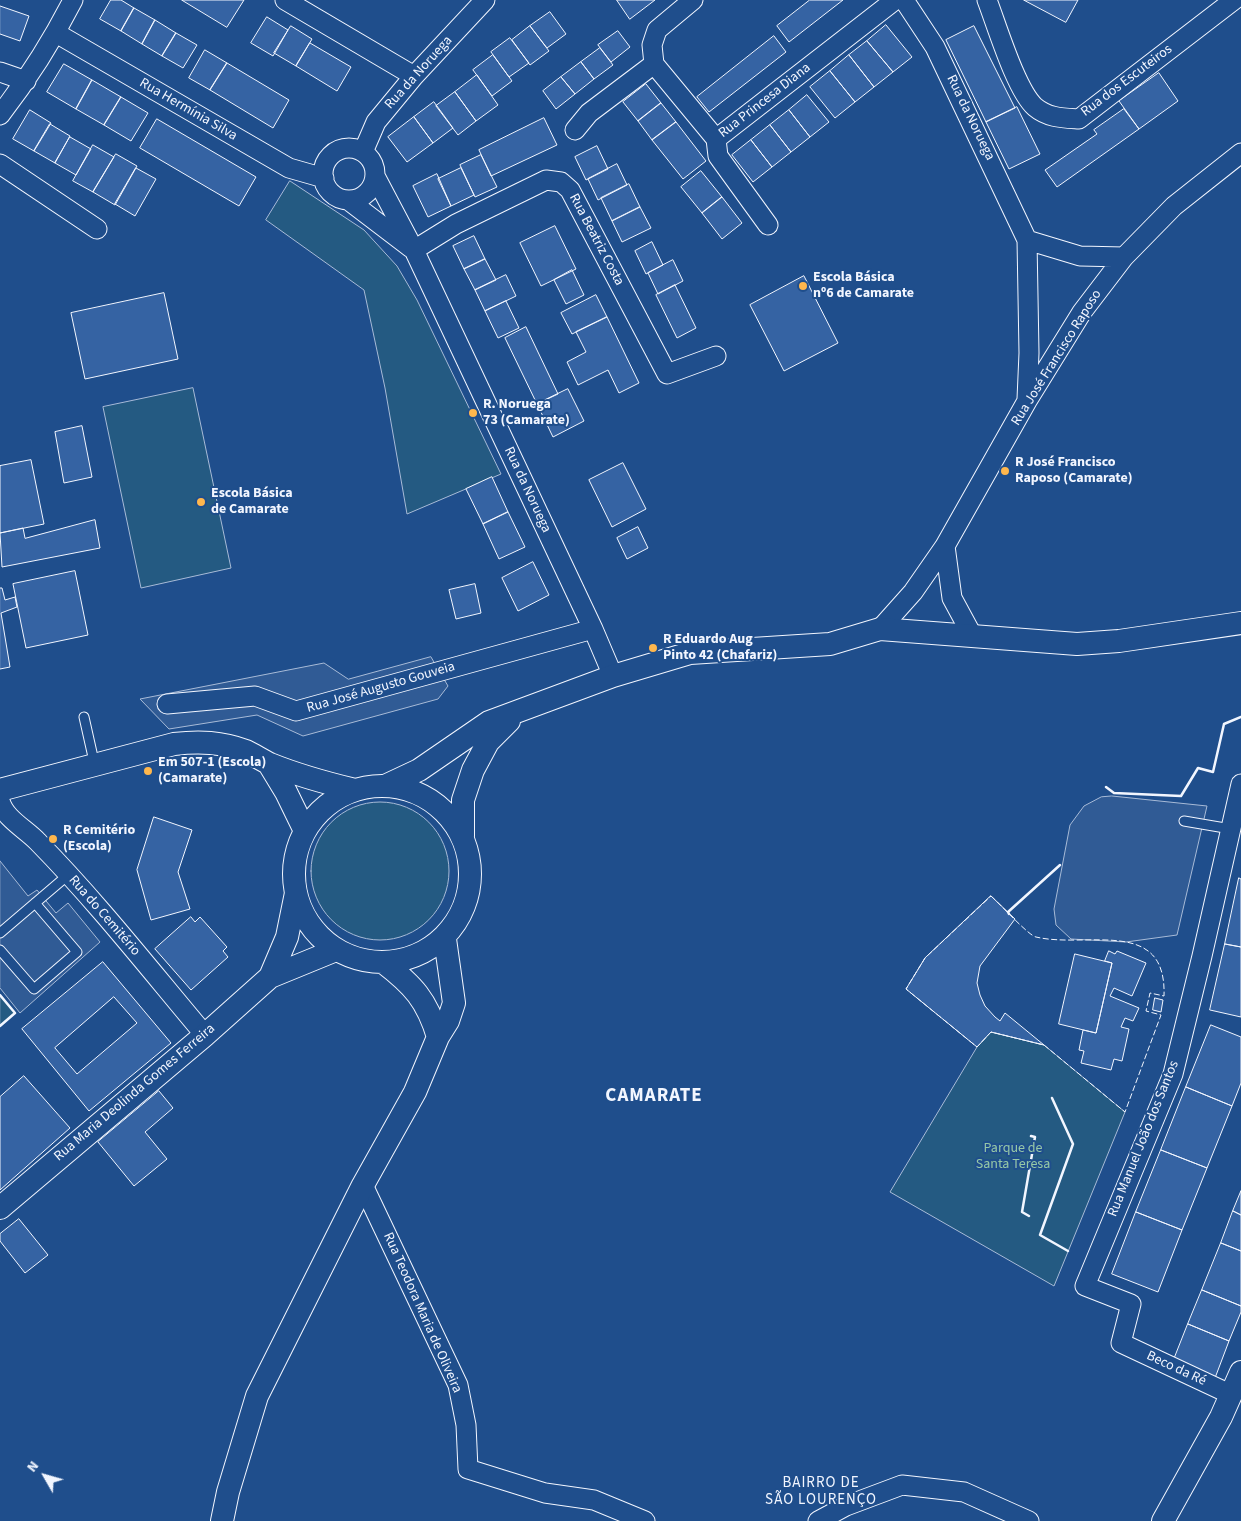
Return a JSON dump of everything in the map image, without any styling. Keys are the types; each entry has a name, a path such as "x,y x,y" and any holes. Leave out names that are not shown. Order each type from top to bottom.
{"street":[{"path":"0,115 26,81 56,33 73,0"},
{"path":"285,0 414,76"},
{"name":"Rua da Noruega","path":"363,152 376,122 414,76 485,0"},
{"path":"693,0 657,30 652,45 654,64 716,139"},
{"name":"Rua Princesa Diana","path":"768,224 718,156 716,139 895,0"},
{"name":"Rua da Noruega","path":"904,0 935,47 1027,240 1029,353 1027,401"},
{"name":"Rua dos Escuteiros","path":"987,0 1022,89 1035,107 1055,118 1079,119 1234,0"},
{"name":"Rua Hermínia Silva","path":"56,33 289,168 324,178"},
{"path":"575,130 589,112 654,64"},
{"path":"0,72 26,81"},
{"path":"354,148 363,152 374,166 373,186 358,199 348,200 332,193 324,178 324,168 335,152 354,148"},
{"name":"Rua José Francisco Raposo","path":"880,629 913,592 945,546 1027,401 1082,312 1124,257 1174,206 1241,153"},
{"path":"0,164 97,229"},
{"name":"Rua da Noruega","path":"375,176 414,250 593,628 613,676"},
{"name":"Rua Beatriz Costa","path":"414,250 456,224 546,180 561,182 570,190 667,374 716,356"},
{"name":"Rua da Noruega","path":"348,200 414,250"},
{"path":"1027,240 1080,256 1124,257"},
{"path":"945,546 952,598 972,635"},
{"path":"519,712 488,742 473,770 463,800 463,836 471,867 467,898 445,939 408,959 383,962 359,959 336,950 310,926 296,893 294,872 297,850 305,830 326,805 355,790 386,785 419,770 490,722 613,676 690,653 830,644 880,629 1077,644 1128,640 1241,623"},
{"name":"Rua José Augusto Gouveia","path":"167,704 255,696 296,711 593,628"},
{"path":"0,790 174,744 215,742 247,752 269,764 321,782 355,790"},
{"path":"269,764 286,792 305,830"},
{"name":"Rua Manuel João dos Santos","path":"1121,1343 1131,1304 1085,1286 1173,1074 1241,784"},
{"path":"386,785 418,792 444,810 463,836"},
{"name":"Rua do Cemitério","path":"0,801 10,817 38,842 68,874 205,1035"},
{"name":"Rua Maria Deolinda Gomes Ferreira","path":"270,977 287,937 296,893"},
{"path":"222,1521 228,1492 257,1396 363,1185 415,1092 438,1037 448,1021 454,1003 445,939"},
{"name":"Rua Maria Deolinda Gomes Ferreira","path":"0,1208 205,1035 270,977 336,950"},
{"path":"383,962 407,980 423,1000 433,1019 438,1037"},
{"name":"Rua Teodora Maria de Oliveira","path":"363,1185 458,1385 466,1425 468,1469 544,1493 594,1500 645,1521"},
{"name":"Beco da Ré","path":"1121,1343 1232,1395"},
{"path":"1164,1521 1232,1395 1241,1372"},
{"path":"818,1521 846,1506 902,1485 964,1492 1029,1521"}],"lane":[{"path":"84,717 95,766"},
{"path":"1184,821 1231,829"},
{"path":"0,933 68,874"},
{"path":"0,950 34,990 77,952 35,903"}],"green space":[{"path":"290,181 364,230 397,266 417,300 501,474 407,514 385,388 364,290 266,220"},
{"path":"193,388 231,568 141,588 103,407"},
{"path":"380,802 406,807 429,822 444,845 449,871 444,897 429,920 406,935 380,940 354,935 331,920 316,897 311,871 316,845 331,822 354,807"},
{"path":"0,995 15,1013 0,1026"},
{"name":"Parque de Santa Teresa","path":"991,1032 1044,1045 1125,1112 1054,1286 890,1192 977,1047"}],"shaded area":[{"path":"431,657 448,686 438,699 303,736 257,715 169,729 140,699 324,663 348,679"},
{"path":"1112,796 1207,806 1177,935 1126,942 1071,939 1056,925 1054,909 1070,825 1084,806 1101,797"},
{"path":"0,861 28,896 37,890 56,913 68,903 100,942 20,1013 0,988"}],"building":[{"path":"111,0 121,0 134,8 121,31 100,19"},
{"path":"182,0 244,0 227,27"},
{"path":"617,0 655,0 630,19"},
{"path":"810,0 843,0 789,42 777,26"},
{"path":"1024,0 1078,0 1066,22"},
{"path":"0,6 29,16 20,41 0,34"},
{"path":"134,8 155,20 142,44 121,31"},
{"path":"550,12 566,34 547,48 530,26"},
{"path":"267,17 288,30 273,56 251,43"},
{"path":"155,20 176,33 162,56 142,44"},
{"path":"886,25 912,57 893,72 867,41"},
{"path":"291,26 312,39 296,66 274,53"},
{"path":"530,26 549,51 530,65 512,40"},
{"path":"974,26 1015,108 986,122 946,40"},
{"path":"618,31 630,47 611,62 598,45"},
{"path":"176,33 197,45 183,68 162,56"},
{"path":"774,36 786,52 709,112 697,97"},
{"path":"510,38 529,63 509,77 491,52"},
{"path":"867,41 893,72 874,87 849,55"},
{"path":"310,43 351,67 337,91 296,66"},
{"path":"600,48 613,65 594,79 581,62"},
{"path":"205,50 227,63 210,90 189,78"},
{"path":"493,55 512,81 492,96 473,70"},
{"path":"849,55 874,87 855,102 830,71"},
{"path":"581,62 594,79 575,94 561,77"},
{"path":"227,63 289,100 273,128 210,90"},
{"path":"64,64 92,80 76,109 47,92"},
{"path":"830,71 855,102 835,118 810,87"},
{"path":"1159,73 1178,101 1139,129 1119,101"},
{"path":"477,75 498,105 476,121 455,92"},
{"path":"561,77 575,94 556,109 543,91"},
{"path":"92,80 121,97 104,125 76,109"},
{"path":"646,84 661,103 638,121 623,102"},
{"path":"455,92 476,121 458,135 436,106"},
{"path":"807,95 829,122 810,137 789,110"},
{"path":"121,97 148,113 131,141 104,125"},
{"path":"434,102 453,128 433,143 414,117"},
{"path":"661,103 676,122 652,140 638,121"},
{"path":"1017,107 1040,154 1009,169 986,122"},
{"path":"1124,109 1139,129 1057,187 1045,170 1097,134 1094,130"},
{"path":"30,110 51,123 34,151 13,139"},
{"path":"789,110 810,137 791,152 770,125"},
{"path":"414,117 433,143 407,162 388,137"},
{"path":"544,118 557,145 491,176 479,150"},
{"path":"157,119 256,177 239,206 140,148"},
{"path":"676,122 706,161 683,179 652,140"},
{"path":"50,124 70,136 55,163 34,151"},
{"path":"770,125 791,152 772,167 751,140"},
{"path":"70,137 91,149 76,175 55,163"},
{"path":"751,140 772,167 753,182 732,155"},
{"path":"93,145 114,157 93,192 73,181"},
{"path":"597,146 608,169 586,180 575,157"},
{"path":"116,154 137,166 115,205 93,192"},
{"path":"481,155 497,187 475,197 460,165"},
{"path":"617,164 627,185 598,200 588,179"},
{"path":"136,168 156,179 135,216 115,204"},
{"path":"461,168 474,195 451,206 438,179"},
{"path":"701,171 722,197 702,213 681,187"},
{"path":"437,174 451,206 428,217 413,186"},
{"path":"629,184 640,207 612,221 601,198"},
{"path":"722,197 742,223 722,239 702,213"},
{"path":"640,207 651,228 622,242 612,221"},
{"path":"555,226 576,269 541,286 520,243"},
{"path":"474,236 485,259 464,269 453,246"},
{"path":"652,242 663,265 646,274 635,251"},
{"path":"485,259 496,280 475,290 464,269"},
{"path":"673,260 683,281 658,294 648,273"},
{"path":"572,270 584,295 566,304 554,280"},
{"path":"506,275 516,296 485,311 475,290"},
{"path":"804,276 838,343 784,371 750,305"},
{"path":"675,285 696,328 677,338 656,295"},
{"path":"164,293 178,359 85,379 71,313"},
{"path":"596,295 607,317 572,334 561,313"},
{"path":"506,301 519,328 498,338 485,311"},
{"path":"607,317 639,383 619,393 608,370 578,385 567,362 586,352 576,332"},
{"path":"526,327 558,394 537,404 505,338"},
{"path":"568,389 584,421 553,437 537,404"},
{"path":"82,426 92,477 64,483 55,432"},
{"path":"31,460 44,524 0,533 0,466"},
{"path":"623,463 646,509 612,527 589,480"},
{"path":"492,477 508,512 483,524 466,489"},
{"path":"508,512 525,547 499,559 483,524"},
{"path":"95,520 100,548 2,567 0,533 23,528 25,538"},
{"path":"638,527 648,548 627,559 617,538"},
{"path":"533,562 549,595 518,611 502,578"},
{"path":"75,571 88,635 26,648 13,584"},
{"path":"475,584 481,613 456,619 449,590"},
{"path":"0,588 2,588 5,600 15,597 17,607 1,613 10,667 0,669"},
{"path":"154,817 192,830 178,872 190,909 151,920 137,870"},
{"path":"1239,878 1241,879 1241,947 1225,944"},
{"path":"991,896 1015,919 980,966 977,983 980,995 985,1006 1000,1021 1005,1013 1044,1045 991,1032 977,1047 906,989 925,958"},
{"path":"191,917 195,922 200,917 227,947 223,951 228,957 191,990 155,949"},
{"path":"1225,944 1241,947 1241,1017 1210,1010"},
{"path":"1109,951 1115,954 1117,951 1146,963 1132,996 1114,988 1110,996 1139,1008 1133,1021 1125,1018 1121,1027 1129,1029 1122,1061 1114,1059 1111,1070 1081,1063 1084,1051 1079,1050 1083,1030 1096,1033 1112,963 1105,961"},
{"path":"1075,954 1112,963 1096,1033 1059,1024"},
{"path":"103,962 171,1043 89,1111 22,1029","holes":["114,997 137,1023 77,1074 55,1048"]},
{"path":"1155,998 1163,1000 1161,1012 1153,1010"},
{"path":"1211,1025 1241,1037 1241,1083 1232,1106 1186,1087"},
{"path":"24,1076 70,1128 0,1190 0,1097"},
{"path":"1186,1087 1232,1106 1207,1168 1161,1150"},
{"path":"159,1091 173,1108 145,1132 167,1159 134,1186 98,1142"},
{"path":"1161,1150 1207,1168 1182,1230 1136,1212"},
{"path":"1241,1191 1241,1215 1233,1211"},
{"path":"1233,1211 1241,1215 1241,1251 1221,1243"},
{"path":"1136,1212 1182,1230 1158,1292 1112,1274"},
{"path":"19,1219 48,1255 25,1273 0,1241 0,1234"},
{"path":"1221,1243 1241,1251 1241,1306 1202,1290"},
{"path":"1202,1290 1241,1306 1241,1312 1229,1341 1188,1324"},
{"path":"1188,1324 1229,1341 1215,1378 1173,1362"}],"fence":[{"path":"991,896 1036,937 1056,940 1120,941 1138,945 1152,955 1161,971 1164,996 1150,993 1146,1011 1161,1015 1125,1112 1044,1045 991,1032 977,1047 906,989 925,958 991,896"}],"wall":[{"path":"1106,787 1114,793 1181,796 1198,768 1213,772 1224,724 1241,717"},
{"path":"1009,914 1008,912 1060,865"},
{"path":"0,995 15,1013 0,1026"},
{"path":"1052,1098 1073,1144 1040,1235 1068,1251"},
{"path":"1029,1216 1022,1212 1035,1137 1031,1136"}],"place":[{"name":"Escola Básica nº6 de Camarate","path":"803,286"},
{"name":"R. Noruega 73 (Camarate)","path":"473,413"},
{"name":"R José Francisco Raposo (Camarate)","path":"1005,471"},
{"name":"Escola Básica de Camarate","path":"201,502"},
{"name":"R Eduardo Aug Pinto 42 (Chafariz)","path":"653,648"},
{"name":"Em 507-1 (Escola) (Camarate)","path":"148,771"},
{"name":"R Cemitério (Escola)","path":"53,839"}],"district":[{"name":"CAMARATE","path":"654,1097"},
{"name":"BAIRRO DE SÃO LOURENÇO","path":"821,1492"}]}
